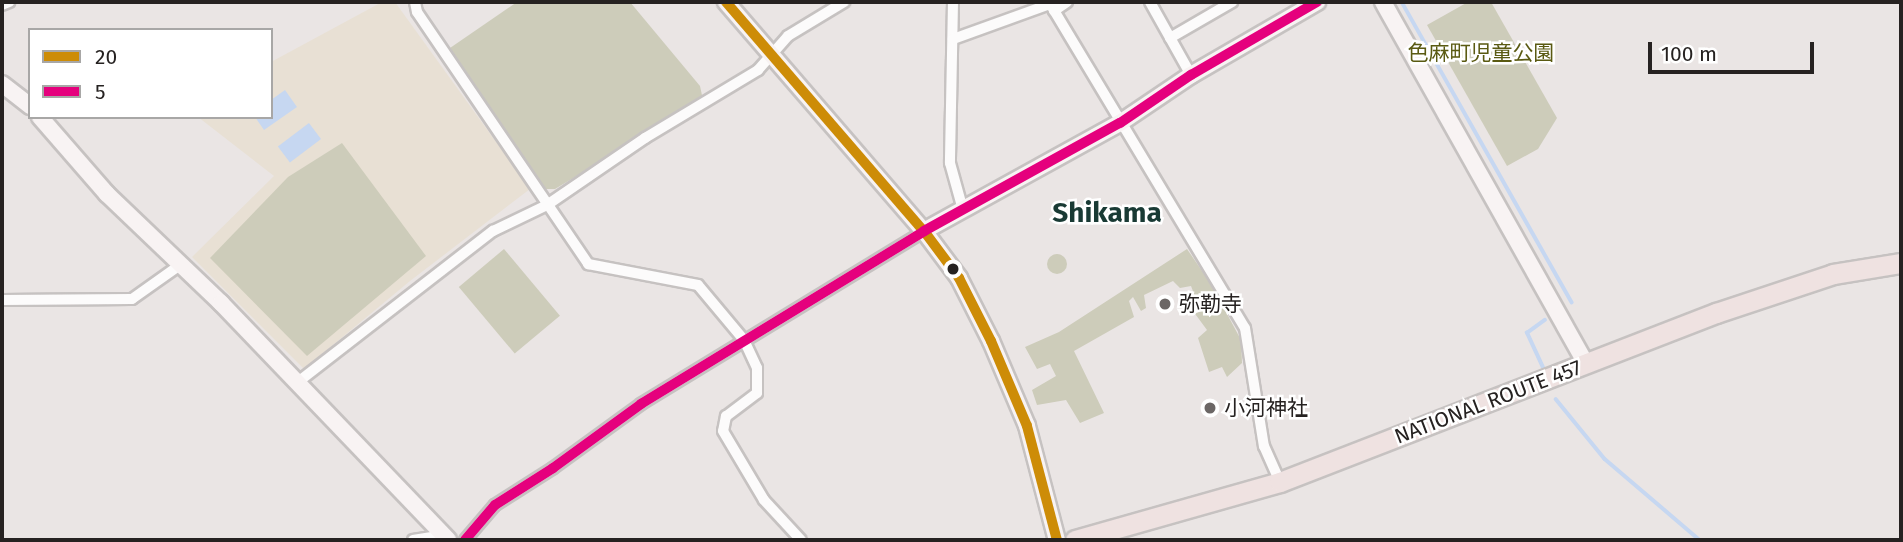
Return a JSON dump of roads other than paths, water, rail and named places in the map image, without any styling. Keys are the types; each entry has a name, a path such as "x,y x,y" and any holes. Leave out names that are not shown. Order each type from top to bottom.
{"highway":[{"name":"NATIONAL ROUTE 457","path":"1075,540 1280,482 1716,313 1833,274 1901,263"}],"street":[{"path":"2,5 9,2"},
{"path":"415,2 416,12 588,264 698,285 744,340 757,368 757,393 726,416 723,431 764,500 801,540"},
{"path":"726,2 924,231 959,278 991,341 1027,426 1057,540"},
{"path":"298,382 493,231 547,205 645,138 758,70 788,36 844,2"},
{"path":"953,2 950,163 963,210"},
{"path":"953,39 1067,2"},
{"path":"1150,2 1191,75"},
{"path":"1170,37 1232,2"},
{"path":"465,540 495,505 553,468 641,404 924,231 1120,123 1191,75 1317,2"},
{"path":"1383,2 1586,364"},
{"path":"1051,5 1120,123 1182,219 1245,328 1264,446 1280,482"},
{"path":"2,84 28,104"},
{"path":"42,119 107,194 298,382 445,538"},
{"path":"2,300 132,299 180,265"},
{"path":"413,540 445,538"}],"water":[{"path":"285,90 297,107 264,130 256,119 273,119 273,99"},
{"path":"309,123 321,139 290,162 278,146"}],"waterway":[{"path":"1402,2 1572,302"},
{"path":"1545,320 1527,333 1545,372"},
{"path":"1556,399 1605,459 1700,540"}],"place":[{"name":"弥勒寺","path":"1165,304"},
{"name":"小河神社","path":"1210,408"}],"district":[{"name":"Shikama","path":"1107,213"}],"park label":[{"name":"色麻町児童公園","path":"1481,53"}]}
